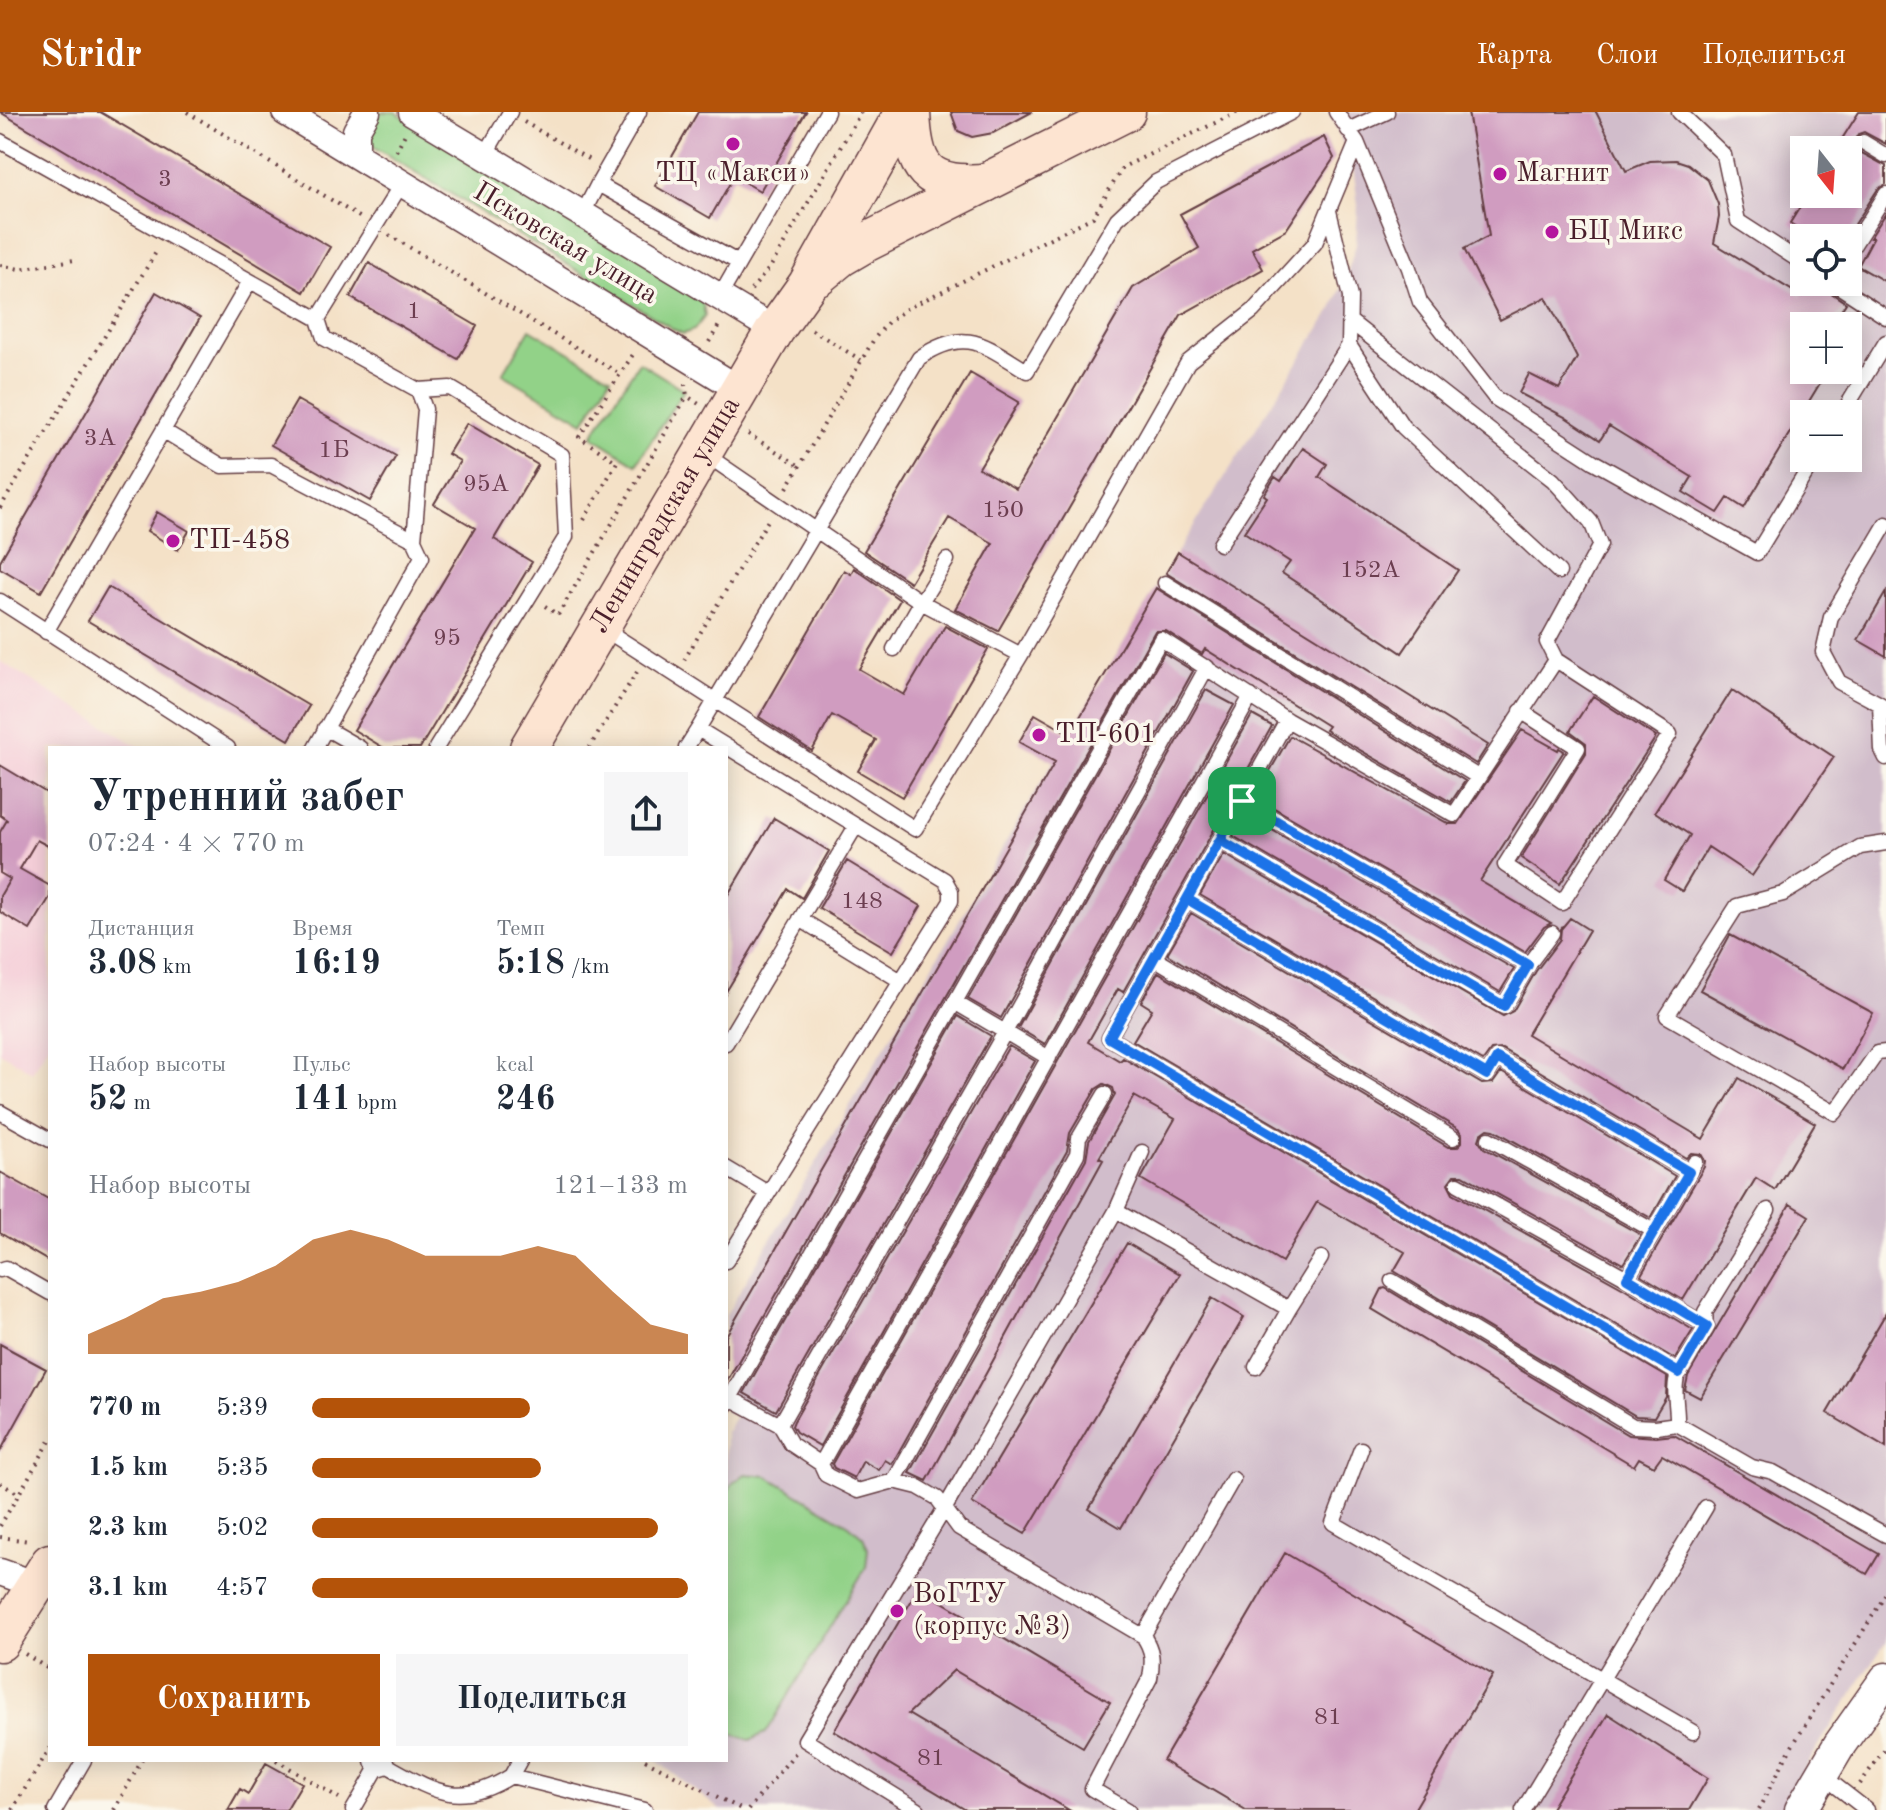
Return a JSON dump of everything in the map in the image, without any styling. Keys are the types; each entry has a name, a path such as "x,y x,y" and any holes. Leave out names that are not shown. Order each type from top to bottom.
{"main road":[{"name":"Ленинградская улица","path":"530,746 739,389 807,285 904,112"},
{"path":"911,112 915,155 928,171 939,179 957,185 985,183"},
{"name":"Ленинградская улица","path":"807,285 841,257 865,243 1126,112"},
{"path":"0,1642 44,1569"}],"street":[{"name":"Псковская улица","path":"285,112 356,155 397,172 739,389"},
{"path":"356,155 356,131 367,112"},
{"name":"Псковская улица","path":"412,117 485,155 775,330"},
{"path":"0,1572 44,1569"},
{"path":"1801,1810 1886,1679"}],"lane":[{"path":"485,155 510,112"},
{"path":"583,213 639,112"},
{"path":"726,300 739,263 827,112"},
{"path":"687,746 919,358 947,342 978,342 1027,371 1117,219 1156,182 1292,112"},
{"path":"1336,112 1352,136 1420,302 1495,398 1594,462 1757,553 1806,472"},
{"path":"600,627 915,829 1021,655 1188,362 1253,311 1315,243 1352,136 1387,112"},
{"path":"1679,112 1724,155 1738,221 1790,255"},
{"path":"0,141 318,319 324,338 418,390 450,388 562,455 566,537 437,746"},
{"path":"1863,142 1886,156"},
{"path":"318,319 375,226 397,172"},
{"path":"598,184 739,263"},
{"path":"1862,232 1886,194"},
{"path":"1220,544 1349,345 1350,297 1328,210"},
{"path":"46,632 250,281"},
{"path":"1854,296 1886,317"},
{"path":"1351,322 1553,480 1591,522 1600,545 1547,642 1556,660 1670,734 1562,903 1505,865 1578,748 1521,711"},
{"path":"1851,400 1886,342"},
{"path":"1349,345 1403,427 1559,572"},
{"path":"316,746 422,557 414,540 425,409 418,390"},
{"path":"164,431 222,466 271,465 414,540"},
{"path":"702,452 921,602 1021,655"},
{"path":"1886,524 1831,617 1823,652 1839,682 1880,704 1882,750 1886,758"},
{"path":"894,649 947,560"},
{"path":"1165,583 1478,777"},
{"path":"0,601 225,746"},
{"path":"1128,1810 1092,1789 1150,1678 1153,1663 1151,1647 1143,1636 959,1528 937,1498 918,1487 894,1481 858,1491 826,1475 821,1464 791,1444 780,1425 728,1401 1161,639 1287,720 1454,815 1556,660"},
{"path":"780,1425 1005,1032 1207,667"},
{"path":"821,1464 1251,696"},
{"path":"1287,720 1109,1038 1679,1373"},
{"path":"325,728 356,746"},
{"path":"698,729 726,746"},
{"path":"728,747 945,880 951,891 951,901 728,1258"},
{"path":"1242,801 1528,965"},
{"path":"728,1040 856,826"},
{"path":"1220,840 1504,1006 1528,965 1552,933"},
{"path":"1886,843 1860,847 1783,894 1737,906 1667,1016 1835,1113 1877,1053 1886,1052"},
{"path":"1187,899 1487,1075 1497,1058 1692,1167 1627,1278"},
{"path":"800,919 901,981"},
{"path":"1154,958 1453,1138"},
{"path":"956,1003 1049,1058"},
{"path":"894,1481 1077,1154 1079,1138 1105,1094"},
{"path":"0,1112 48,1139"},
{"path":"1489,1139 1654,1231"},
{"path":"918,1810 805,1740 945,1508 1116,1211 1142,1152"},
{"path":"728,1169 768,1193"},
{"path":"1458,1184 1707,1326"},
{"path":"1677,1424 1675,1386 1679,1373 1707,1326 1705,1312 1768,1210"},
{"path":"1116,1211 1289,1309"},
{"path":"1256,1367 1321,1258"},
{"path":"0,1270 6,1268 48,1292"},
{"path":"1392,1281 1633,1426 1677,1424 1752,1467 1773,1472 1886,1535"},
{"path":"1361,1449 1333,1523 1693,1732"},
{"path":"1143,1636 1233,1479"},
{"path":"1523,1810 1706,1507"},
{"path":"55,1810 83,1762"},
{"path":"354,1809 379,1762"},
{"path":"382,1762 433,1791 455,1799 485,1792 511,1776 519,1762"},
{"path":"1821,1775 1867,1810"},
{"path":"511,1776 645,1810"}],"path":[{"path":"187,112 620,374"},
{"path":"697,362 726,300 751,289 771,266 861,112"},
{"path":"397,172 412,117"},
{"path":"0,508 168,233"},
{"path":"0,265 19,269 74,260"},
{"path":"537,602 558,615 687,396"},
{"path":"0,1526 48,1444"},
{"path":"0,1483 19,1494"},
{"path":"0,1537 44,1569"},
{"path":"1758,1810 1791,1748 1886,1594"},
{"path":"649,1762 746,1810 805,1740"},
{"path":"1851,1798 1886,1747"},
{"path":"12,1810 48,1751"},
{"path":"114,1810 141,1762"},
{"path":"279,1762 354,1809"}],"shaded area":[{"path":"1329,112 1886,112 1886,1642 1780,1810 720,1810 659,1762 728,1762 728,1429 735,1417 728,1412 728,1312 1184,541 1332,309 1356,245 1358,205 1353,166"},
{"path":"0,661 138,746 48,746 48,1046 32,1072 0,1052"}],"green space":[{"path":"373,112 395,112 689,284 702,298 705,316 694,330 683,334 675,330 379,150 363,139"},
{"path":"530,329 611,377 584,422 503,374"},
{"path":"639,362 684,390 636,464 592,436"},
{"path":"745,1474 767,1476 849,1525 863,1537 868,1549 866,1567 766,1733 750,1740 728,1733 728,1491"}],"building":[{"path":"0,112 100,112 330,247 304,292"},
{"name":"ТЦ «Макси»","path":"698,112 806,112 760,191 734,176 710,218 655,186"},
{"path":"951,112 1032,112 993,133 972,137 958,131"},
{"path":"1468,112 1596,112 1626,171 1650,161 1676,160 1688,164 1708,180 1718,204 1714,243 1790,289 1790,296 1836,296 1846,303 1840,312 1790,312 1790,384 1819,384 1810,400 1790,400 1790,432 1744,508 1728,498 1718,513 1683,492 1692,477 1609,426 1600,440 1519,393 1529,374 1559,389 1577,358 1546,297 1500,320 1464,249 1489,236"},
{"path":"1859,112 1886,112 1886,144 1864,132 1857,136 1844,136"},
{"path":"1324,137 1334,158 1286,230 1252,249 1263,269 1181,315 998,631 955,609 993,543 949,518 910,582 864,551 970,373 1019,402 979,468 1016,489 1133,288 1199,248 1180,214"},
{"path":"1862,153 1886,166 1886,184 1878,189 1855,224 1790,223 1799,208 1862,208"},
{"path":"1886,213 1886,282 1862,268 1862,259 1873,238 1870,238"},
{"path":"369,263 477,326 458,359 350,297"},
{"path":"156,292 200,318 41,592 0,568 0,561"},
{"path":"297,400 396,456 370,501 271,445"},
{"path":"467,423 538,465 494,539 532,562 421,746 381,746 354,730 475,528 434,504 460,461 448,454"},
{"path":"1303,448 1327,464 1319,477 1458,570 1402,653 1282,573 1290,562 1244,532 1267,497 1264,495 1275,477 1281,481"},
{"name":"ТП-458","path":"157,512 189,531 178,550 147,531"},
{"path":"1178,552 1488,745 1476,764 1166,573"},
{"path":"854,568 900,600 859,669 904,695 945,626 988,649 902,797 858,771 876,740 832,715 812,751 759,717 844,570 851,574"},
{"path":"108,587 309,706 289,740 88,621"},
{"path":"1156,588 1465,781 1451,802 1325,730 1328,726 1205,649 1202,654 1166,631 1155,631 728,1379 728,1333 1055,762 1019,742 1035,714 1070,734"},
{"path":"1886,592 1886,656 1858,640"},
{"path":"1164,653 1193,671 1001,1018 968,999"},
{"path":"1206,690 1234,705 1045,1044 1018,1028"},
{"path":"1732,690 1834,757 1752,876 1708,847 1682,891 1664,880 1690,835 1655,812"},
{"path":"1593,696 1656,737 1560,884 1521,858 1586,753 1586,743 1570,731"},
{"path":"1252,715 1272,726 1123,992 1118,989 1088,1042 1120,1061 1123,1058 1667,1377 1666,1397 1654,1417 1636,1416 1394,1271 1405,1252 1317,1202 1282,1262 1141,1179 1175,1119 1134,1096 1099,1158 1103,1160 927,1481 910,1473 1086,1159 1089,1141 1115,1095 1113,1088 1104,1084 1096,1089 1070,1133 1067,1151 892,1464 885,1460 879,1470 863,1461 854,1478 834,1468 832,1464"},
{"path":"1522,730 1564,751 1480,881 1551,923 1544,927 1525,952 1255,797 1290,736 1449,824 1458,824"},
{"path":"0,765 48,794 48,846 37,840 20,869 48,885 48,900 30,930 0,912 0,896 10,879 0,873 0,832 7,820 0,815"},
{"path":"1246,815 1514,969 1500,992 1233,836"},
{"path":"774,818 829,851 802,898 788,889 728,989 728,895"},
{"path":"1224,854 1503,1016 1513,1011 1536,971 1560,939 1561,929 1570,918 1589,930 1527,1034 1703,1139 1739,1078 1815,1123 1775,1190 1756,1178 1683,1300 1641,1275 1704,1167 1701,1154 1691,1153 1686,1158 1502,1049 1491,1050 1483,1061 1200,895"},
{"path":"847,861 921,906 893,952 819,908"},
{"path":"1191,913 1482,1084 1493,1083 1501,1072 1675,1176 1651,1218 1494,1130 1488,1129 1481,1134 1479,1140 1484,1148 1641,1235 1623,1264 1463,1175 1454,1175 1448,1183 1453,1193 1693,1330 1675,1359 1133,1041 1152,1009 1141,1002 1158,972 1448,1147 1457,1147 1462,1142 1458,1129 1167,954"},
{"path":"1730,935 1873,1013 1843,1069 1700,990"},
{"path":"958,1016 991,1036 776,1411 744,1393"},
{"path":"1009,1046 1035,1061 820,1446 796,1432 792,1426 794,1421"},
{"path":"0,1172 48,1199 48,1261 0,1233"},
{"path":"1790,1204 1809,1216 1700,1398 1685,1390 1688,1376"},
{"path":"1127,1243 1180,1274 1025,1534 972,1503"},
{"path":"1385,1288 1628,1435 1674,1435 1879,1554 1867,1574 1662,1455 1654,1466 1639,1458 1634,1466 1372,1309"},
{"path":"1212,1298 1244,1317 1121,1528 1089,1509"},
{"path":"1886,1313 1886,1448 1827,1413"},
{"path":"0,1344 46,1369 0,1452"},
{"path":"1285,1553 1493,1675 1414,1810 1246,1810 1163,1761"},
{"path":"919,1588 1110,1702 1083,1747 954,1670 908,1714 1069,1810 966,1810 834,1731"},
{"path":"1608,1714 1708,1778 1689,1810 1550,1810"},
{"path":"266,1763 302,1783 286,1810 228,1810 240,1789 248,1794"}],"place":[{"name":"ТЦ «Макси»","path":"733,144"},
{"name":"Магнит","path":"1500,174"},
{"name":"БЦ Микс","path":"1552,232"},
{"name":"ТП-458","path":"173,541"},
{"name":"ТП-601","path":"1039,735"},
{"name":"ВоГТУ (корпус №3)","path":"897,1611"}],"route":[{"path":"1242,801 1220,840 1109,1038 1679,1373 1707,1326 1627,1278 1689,1172 1497,1058 1487,1075 1187,899 1220,840 1504,1006 1528,965 1242,801"}]}
